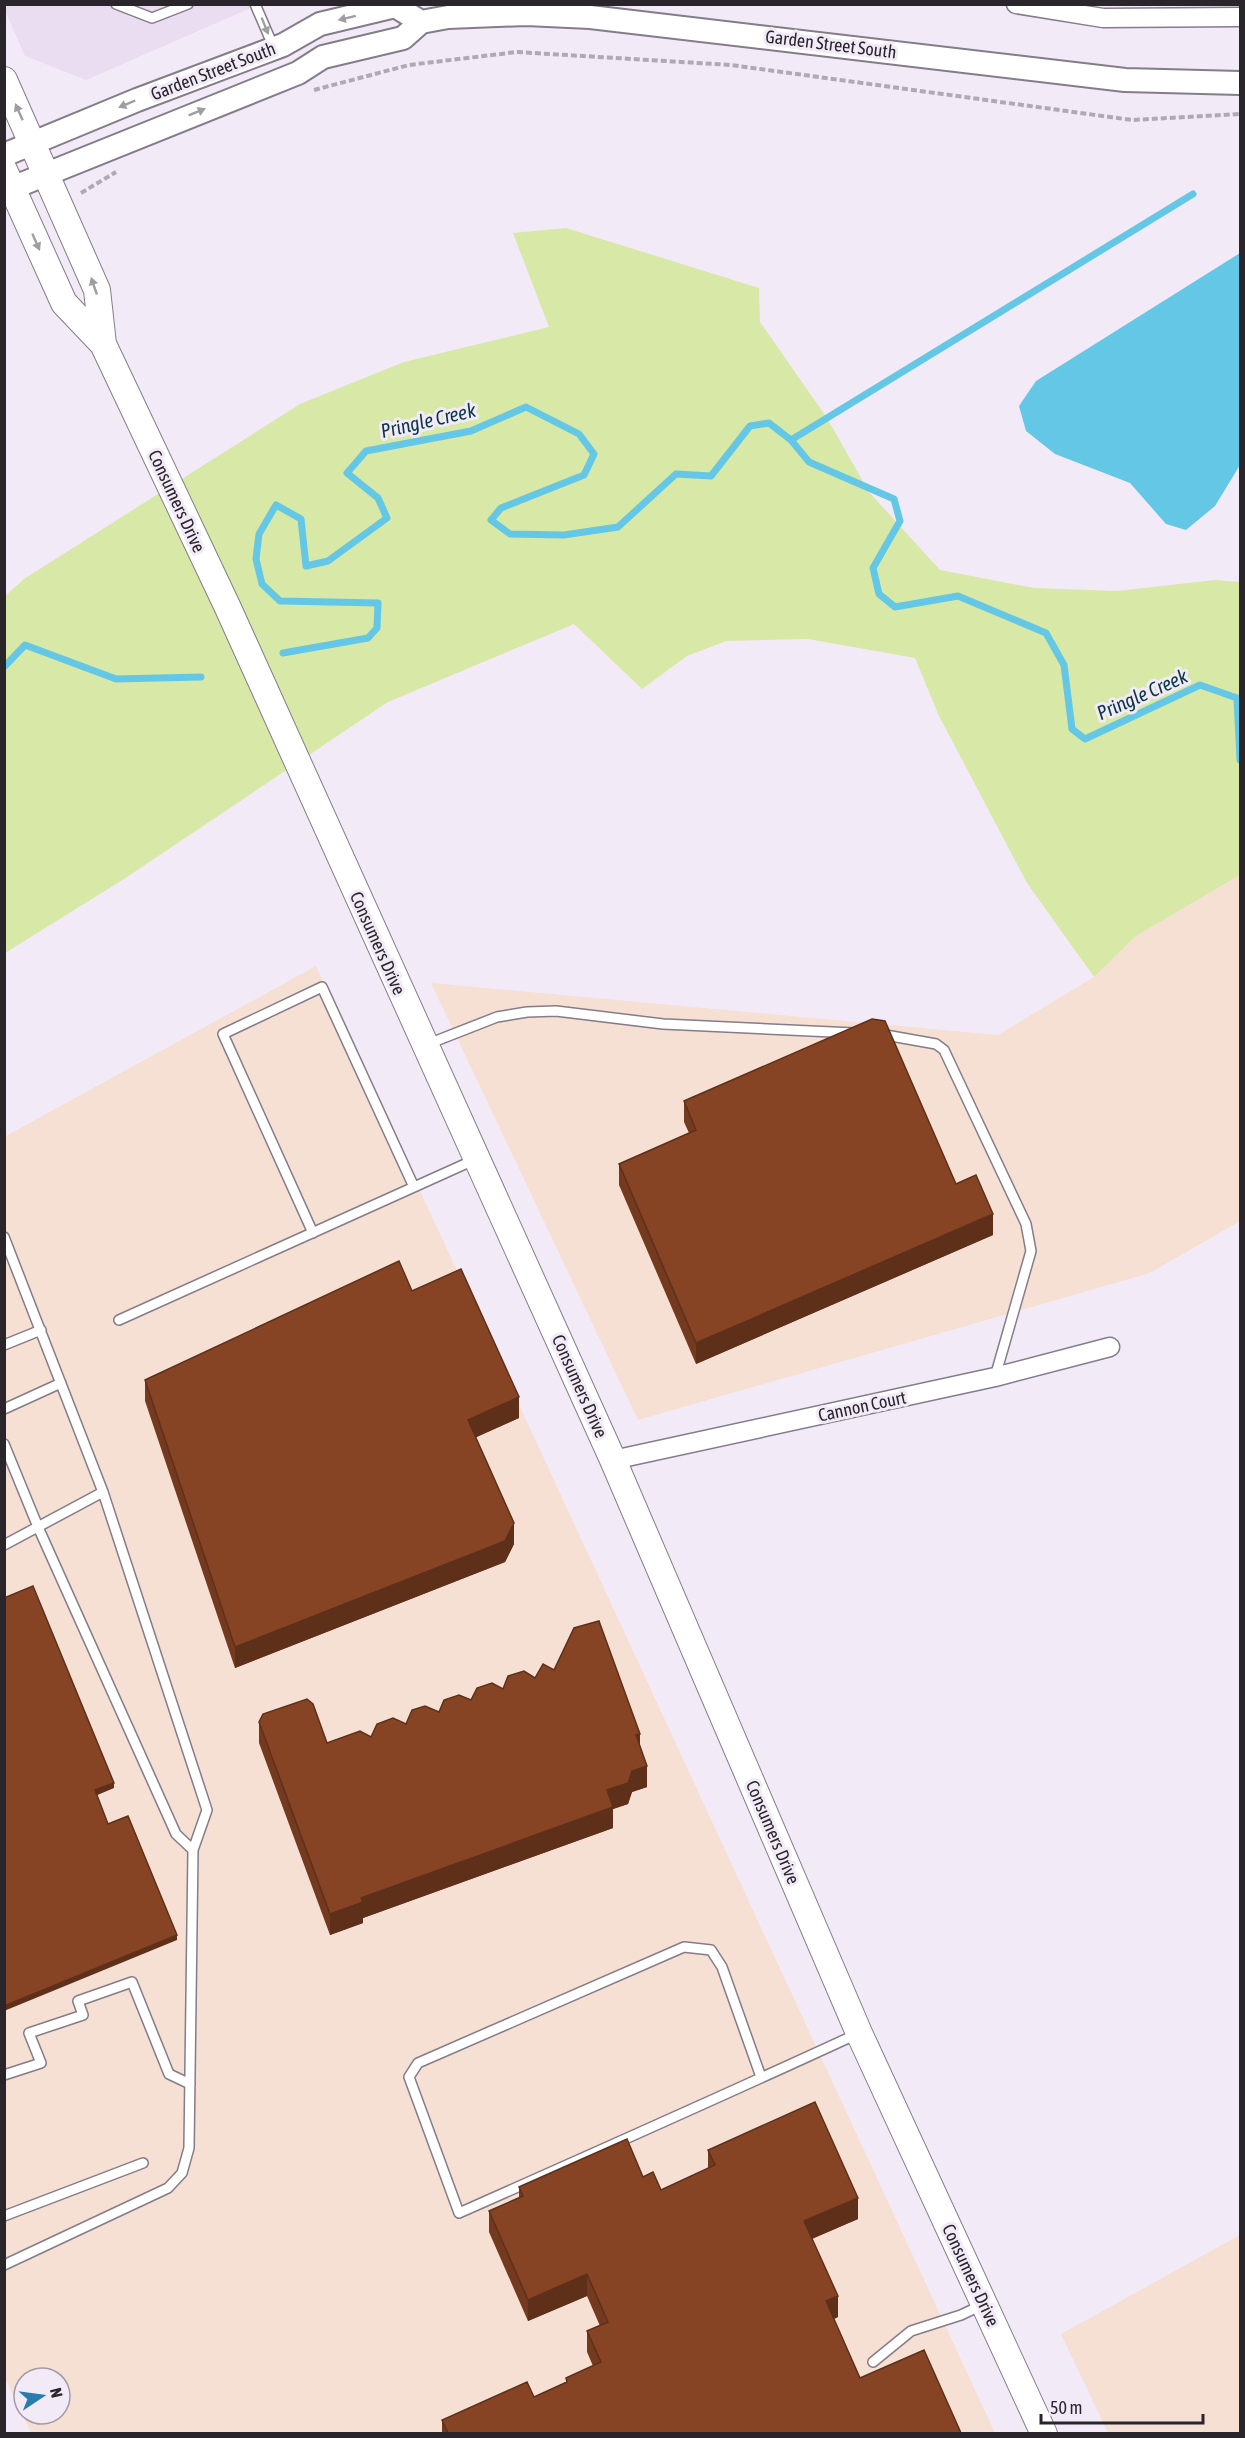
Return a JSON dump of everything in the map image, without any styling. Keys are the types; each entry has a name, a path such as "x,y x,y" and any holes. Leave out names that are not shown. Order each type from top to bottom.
{"main road":[{"name":"Consumers Drive","path":"4,80 97,290 103,344"},
{"name":"Consumers Drive","path":"7,183 64,303 103,344 228,608 613,1460 860,2033 1044,2433"}],"street":[{"path":"1016,4 1103,18 1240,17"},
{"name":"Garden Street South","path":"4,156 138,100 274,48 320,24 395,6 421,22"},
{"name":"Garden Street South","path":"7,183 46,175 297,73 323,57 403,38 421,22 447,11 590,17 1125,80 1240,83"},
{"name":"Cannon Court","path":"613,1460 995,1377 1110,1347"}],"lane":[{"path":"116,4 152,18 188,4"},
{"path":"255,4 274,48"},
{"path":"313,1233 223,1034 322,987 414,1187"},
{"path":"425,1046 497,1017 526,1012 556,1011 663,1024 888,1035 936,1044 944,1050 1026,1224 1030,1240 1031,1251 995,1377"},
{"path":"118,1320 477,1159"},
{"path":"4,1237 7,1251 103,1492 207,1810 194,1850 189,2148 182,2173 168,2188 4,2265"},
{"path":"4,1345 40,1330"},
{"path":"4,1409 61,1383"},
{"path":"4,1444 38,1527 176,1834 194,1850"},
{"path":"4,1545 103,1492"},
{"path":"761,2078 722,1967 711,1950 684,1947 418,2063 409,2077 459,2213 761,2078 860,2033"},
{"path":"4,2075 41,2063 29,2033 83,2015 78,2001 132,1982 169,2073 190,2084"},
{"path":"4,2216 143,2163"},
{"path":"873,2362 911,2331 962,2315 984,2304"}],"path":[{"path":"305,94 409,65 517,52 731,65 1132,120 1240,114"},
{"path":"81,193 121,169"}],"shaded area":[{"path":"4,5 258,5 86,80 25,56"},
{"path":"1240,875 1240,1221 1150,1273 638,1420 431,983 998,1035 1094,977 1136,936"},
{"path":"316,966 995,2433 31,2433 28,2426 72,2426 72,2366 12,2366 12,2393 4,2376 4,1137"},
{"path":"1240,2235 1240,2433 1108,2433 1061,2334"}],"green space":[{"path":"566,228 759,288 760,322 827,418 869,492 940,570 1034,588 1117,591 1215,580 1240,582 1240,875 1136,936 1094,977 1027,883 939,716 915,658 808,639 726,641 687,656 642,689 574,624 388,702 124,879 5,953 5,596 24,579 300,404 404,362 549,327 513,233"}],"water":[{"path":"1240,253 1240,465 1215,506 1186,530 1166,524 1130,483 1055,454 1026,431 1019,406 1036,381"}],"building":[{"path":"872,1019 885,1021 956,1184 976,1175 993,1214 696,1343 619,1164 696,1130 684,1101"},
{"path":"399,1261 412,1291 461,1269 519,1397 468,1420 514,1523 505,1541 235,1647 145,1380"},
{"path":"33,1586 114,1783 95,1790 108,1824 128,1816 177,1935 4,2006 4,1598"},
{"path":"599,1621 640,1734 636,1735 647,1766 632,1771 628,1783 607,1790 613,1807 361,1898 363,1902 330,1914 259,1722 263,1714 307,1699 313,1704 327,1743 360,1731 371,1737 377,1724 393,1718 406,1724 412,1710 425,1706 439,1712 444,1700 459,1695 471,1700 477,1688 492,1683 503,1689 508,1676 524,1671 535,1678 543,1664 554,1670 574,1628"},
{"path":"815,2102 858,2198 804,2221 838,2296 826,2301 860,2378 924,2350 961,2433 448,2433 442,2420 527,2382 534,2397 567,2382 566,2378 601,2362 587,2331 608,2322 587,2274 528,2300 489,2211 523,2196 519,2187 627,2139 643,2177 653,2172 661,2190 715,2165 708,2150"}],"waterway":[{"path":"791,440 1193,194"},
{"name":"Pringle Creek","path":"283,653 368,638 377,628 378,603 280,601 262,584 256,559 259,534 276,505 301,519 306,566 328,561 387,518 378,498 347,473 366,451 471,431 526,407 579,434 594,454 584,475 501,508 491,520 510,534 564,535 618,527 676,474 711,476 750,426 769,423 791,440 809,462 894,499 900,521 873,568 879,594 895,607 958,596 1046,633 1064,665 1072,729 1085,739 1200,685 1237,698 1240,760"},
{"name":"Pringle Creek","path":"4,667 25,645 116,679 201,677"}]}
